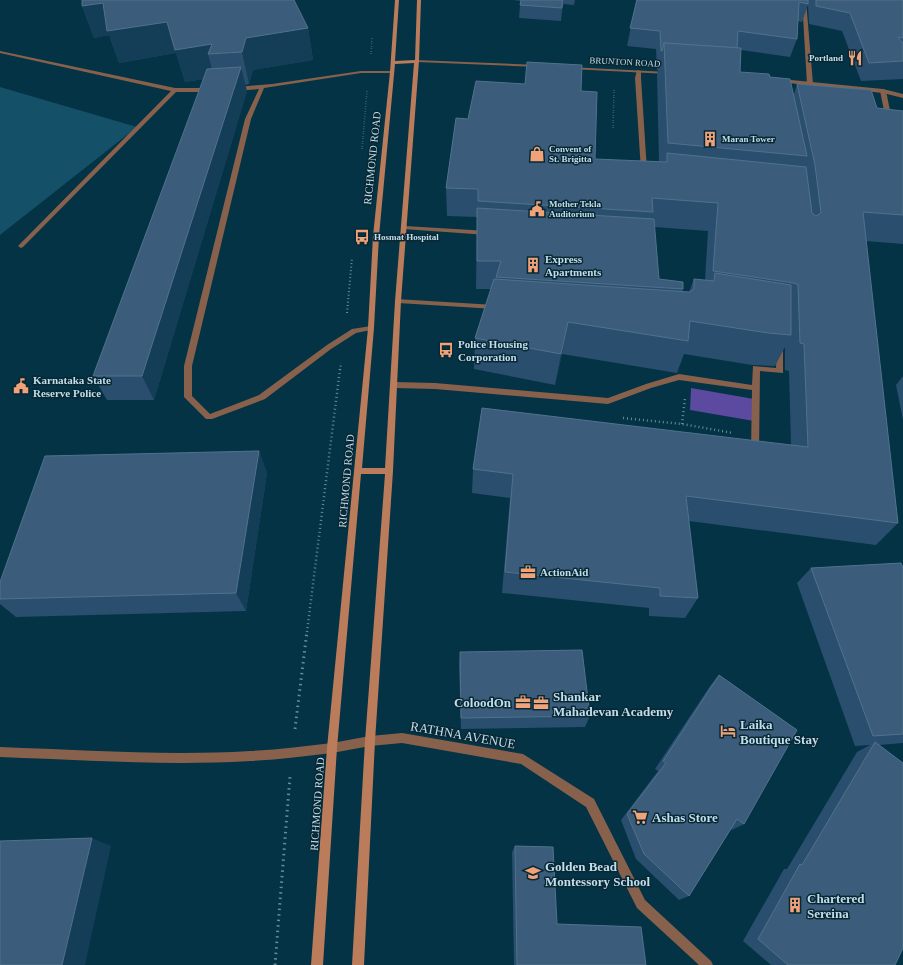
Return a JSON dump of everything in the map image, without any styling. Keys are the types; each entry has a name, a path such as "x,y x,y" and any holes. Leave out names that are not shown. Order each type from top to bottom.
{"main road":[{"name":"RICHMOND ROAD","path":"317,965 332,748 358,471 376,236 393,63 396,0"},
{"path":"358,965 370,741 389,471 398,301 405,228 417,61 419,0"},
{"path":"393,63 417,61"},
{"path":"358,471 389,471"}],"street":[{"path":"804,0 810,84"},
{"path":"0,52 175,90 213,90"},
{"path":"417,61 544,66"},
{"name":"BRUNTON ROAD","path":"566,67 677,74"},
{"path":"639,71 638,78 644,177"},
{"path":"234,89 262,87 369,72 392,72"},
{"path":"777,83 810,84 883,91 903,96"},
{"path":"262,87 248,119 188,366 188,397 209,416 262,397 354,331 370,328"},
{"path":"21,246 175,90"},
{"path":"883,91 891,127"},
{"path":"405,228 494,233"},
{"path":"398,301 499,308"},
{"path":"755,461 756,368 780,371 780,335"},
{"path":"394,385 435,386 608,401 679,377 756,388"},
{"name":"RATHNA AVENUE","path":"0,752 224,758 292,754 370,741 402,738 523,759 590,802 641,904 707,965"}],"path":[{"path":"362,149 373,36"},
{"path":"613,128 614,87"},
{"path":"275,965 292,754 345,337 352,251"}],"shaded area":[{"path":"0,87 137,127 0,235"},
{"path":"691,388 754,399 754,421 690,410"}],"building":[{"path":"82,0 294,0 308,28 246,38 242,52 208,54 212,44 175,50 167,22 107,31 103,3 82,6"},
{"path":"521,0 563,0 562,8 520,5"},
{"path":"637,0 808,0 808,4 799,2 797,39 738,31 737,48 664,43 661,51 660,31 630,28"},
{"path":"816,0 903,0 903,38 898,37 903,43 903,61 869,63 850,13 816,6"},
{"path":"664,43 741,48 740,72 769,74 770,77 790,79 807,156 668,143"},
{"path":"527,62 582,65 581,91 597,92 595,159 667,162 667,153 806,167 812,213 816,216 821,213 815,165 797,84 871,90 877,108 903,111 903,215 863,212 898,523 686,496 698,598 660,596 660,588 505,572 513,474 473,469 482,408 808,447 804,344 800,343 798,285 794,283 713,271 718,203 652,198 653,212 478,201 478,189 446,188 456,118 468,119 476,81 525,84"},
{"path":"241,67 142,376 93,376 207,69"},
{"path":"477,208 654,219 659,279 683,282 683,289 496,277 501,261 477,261"},
{"path":"715,273 791,285 791,335 690,321 688,341 568,322 561,354 475,338 494,279 689,292 694,289 694,279 714,281"},
{"path":"259,451 236,593 0,599 0,582 45,456"},
{"path":"901,563 903,568 903,734 873,736 811,568"},
{"path":"582,650 590,716 461,718 460,652"},
{"path":"719,675 797,730 744,824 737,819 689,896 644,854 627,814 666,763 663,761"},
{"path":"875,742 903,763 903,948 895,965 788,965 758,939 800,864 802,865"},
{"path":"92,838 62,965 0,965 0,841"},
{"path":"515,846 553,847 557,924 641,927 646,965 517,965"}],"place":[{"name":"Portland","path":"855,58"},
{"name":"Maran Tower","path":"710,139"},
{"name":"Convent of St. Brigitta","path":"537,154"},
{"name":"Mother Tekla Auditorium","path":"537,209"},
{"name":"Hosmat Hospital","path":"362,237"},
{"name":"Express Apartments","path":"533,265"},
{"name":"Police Housing Corporation","path":"446,350"},
{"name":"Karnataka State Reserve Police","path":"21,386"},
{"name":"ActionAid","path":"528,572"},
{"name":"ColoodOn","path":"523,702"},
{"name":"Shankar Mahadevan Academy","path":"541,703"},
{"name":"Laika Boutique Stay","path":"728,731"},
{"name":"Ashas Store","path":"640,817"},
{"name":"Golden Bead Montessory School","path":"533,873"},
{"name":"Chartered Sereina","path":"795,905"}]}
